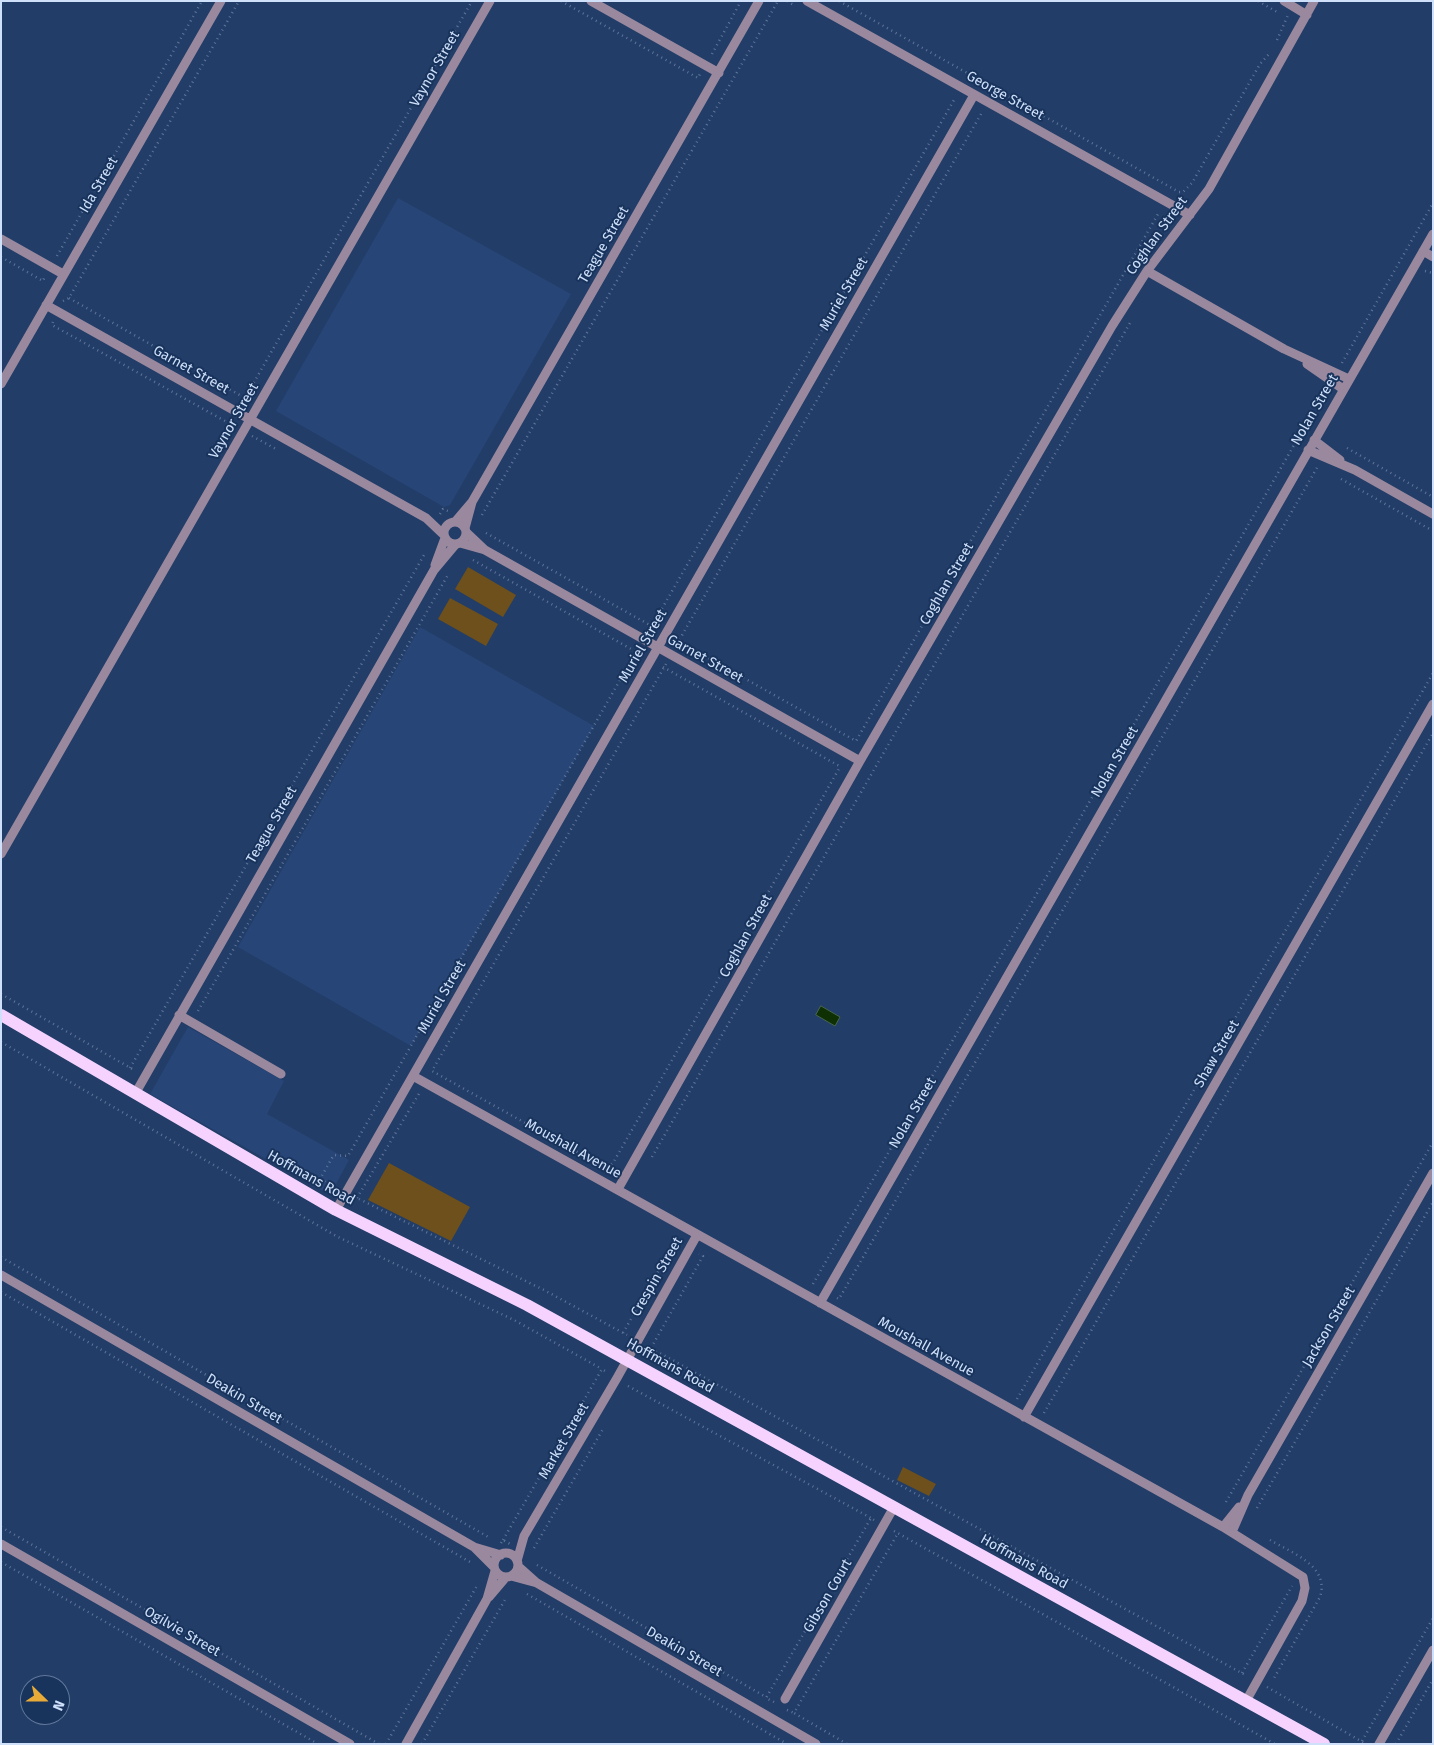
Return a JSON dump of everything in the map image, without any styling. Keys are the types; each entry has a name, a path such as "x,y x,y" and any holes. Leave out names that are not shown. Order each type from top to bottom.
{"main road":[{"name":"Hoffmans Road","path":"1,1015 336,1210 527,1305 627,1359 1324,1744"}],"street":[{"name":"Ida Street","path":"1,384 221,1"},
{"name":"Vaynor Street","path":"1,854 490,1"},
{"path":"591,1 719,73"},
{"name":"Teague Street","path":"452,522 472,502 759,1"},
{"name":"George Street","path":"807,1 1190,215"},
{"name":"Coghlan Street","path":"618,1190 860,761 1112,326 1147,272 1209,189 1314,1"},
{"path":"1288,4 1307,15"},
{"name":"Muriel Street","path":"336,1210 974,94"},
{"name":"Nolan Street","path":"820,1303 1433,234"},
{"path":"1,239 63,274"},
{"path":"1423,251 1433,257"},
{"path":"1147,272 1284,349 1349,379"},
{"name":"Garnet Street","path":"46,305 426,518 444,537"},
{"path":"1284,349 1343,389"},
{"path":"1314,440 1355,470"},
{"path":"1308,450 1355,470 1433,514"},
{"name":"Teague Street","path":"466,530 472,502"},
{"name":"Garnet Street","path":"426,518 452,522"},
{"path":"452,522 461,523 466,530 465,539 457,544 444,537 445,528 452,522"},
{"name":"Garnet Street","path":"466,530 485,550 860,761"},
{"name":"Teague Street","path":"134,1094 434,570 443,552 444,537"},
{"name":"Garnet Street","path":"457,544 485,550"},
{"name":"Teague Street","path":"443,552 457,544"},
{"name":"Shaw Street","path":"1024,1417 1433,704"},
{"path":"179,1015 282,1074"},
{"name":"Moushall Avenue","path":"413,1076 1232,1532 1290,1567 1303,1577 1305,1588 1302,1601 1246,1701"},
{"name":"Jackson Street","path":"1232,1532 1248,1495 1433,1173"},
{"name":"Crespin Street","path":"627,1359 697,1235"},
{"name":"Deakin Street","path":"1,1275 474,1547 503,1554"},
{"name":"Market Street","path":"517,1563 524,1536 627,1359"},
{"name":"Jackson Street","path":"1223,1527 1248,1495"},
{"name":"Gibson Court","path":"785,1699 894,1507"},
{"name":"Market Street","path":"503,1554 524,1536"},
{"name":"Ogilvie Street","path":"1,1544 350,1744"},
{"name":"Deakin Street","path":"474,1547 494,1569"},
{"path":"406,1744 487,1599 508,1577 516,1572 517,1563 511,1555 503,1554 495,1560 487,1599"},
{"name":"Deakin Street","path":"517,1563 537,1583 816,1744"},
{"path":"494,1569 499,1576 508,1577"},
{"name":"Deakin Street","path":"508,1577 537,1583"},
{"path":"1379,1744 1433,1650"}],"path":[{"path":"1,257 43,281 202,1"},
{"path":"239,1 69,298 64,300 52,325 282,453"},
{"path":"69,298 245,398 472,1"},
{"path":"478,523 778,1"},
{"path":"787,1 796,6"},
{"path":"839,1 1179,192 1183,192 1192,183 1260,64 1269,55 1287,18 1288,4"},
{"path":"1258,1 1287,18"},
{"path":"952,94 954,100 980,114 986,113"},
{"path":"652,626 954,100"},
{"path":"624,1178 432,1071 980,114"},
{"path":"606,1168 613,1163 1158,214 1156,208"},
{"path":"1421,274 1425,271 1433,273"},
{"path":"650,1159 1134,315"},
{"path":"1340,444 1433,496"},
{"path":"1318,466 1326,470"},
{"path":"1334,475 1433,530"},
{"path":"480,530 856,741"},
{"path":"130,1068 430,545 457,559 192,1022"},
{"path":"465,556 840,767"},
{"path":"1017,1399 1433,673"},
{"path":"1043,1414 1433,733"},
{"path":"1,994 144,1076"},
{"path":"1,1042 338,1237 514,1320 871,1518"},
{"path":"1225,1503 1433,1142"},
{"path":"359,1199 544,1290 1242,1673 1366,1744"},
{"path":"1256,1509 1433,1202"},
{"path":"703,1256 708,1253"},
{"path":"1,1257 494,1540"},
{"path":"1,1292 470,1562"},
{"path":"503,1540 602,1369"},
{"path":"624,1393 629,1384"},
{"path":"530,1556 604,1427"},
{"path":"884,1526 1274,1744"},
{"path":"1,1527 379,1744"},
{"path":"847,1744 794,1714 898,1534"},
{"path":"1,1562 318,1744"},
{"path":"534,1563 766,1698"},
{"path":"386,1744 481,1579"},
{"path":"1242,1673 1289,1593 1292,1581"},
{"path":"519,1590 787,1744"},
{"path":"422,1744 509,1593"},
{"path":"1362,1741 1433,1618"},
{"path":"1396,1744 1433,1679"}],"shaded area":[{"path":"398,198 571,294 450,505 444,507 276,411"},
{"path":"468,567 516,595 503,617 455,589"},
{"path":"450,598 498,624 486,646 438,619"},
{"path":"420,627 594,726 411,1046 238,947"},
{"path":"821,1006 840,1017 835,1026 816,1015"},
{"path":"188,1027 284,1081 267,1114 349,1160 330,1195 150,1094"},
{"path":"389,1163 470,1207 451,1241 368,1200"},
{"path":"903,1467 936,1484 929,1496 897,1480"}]}
